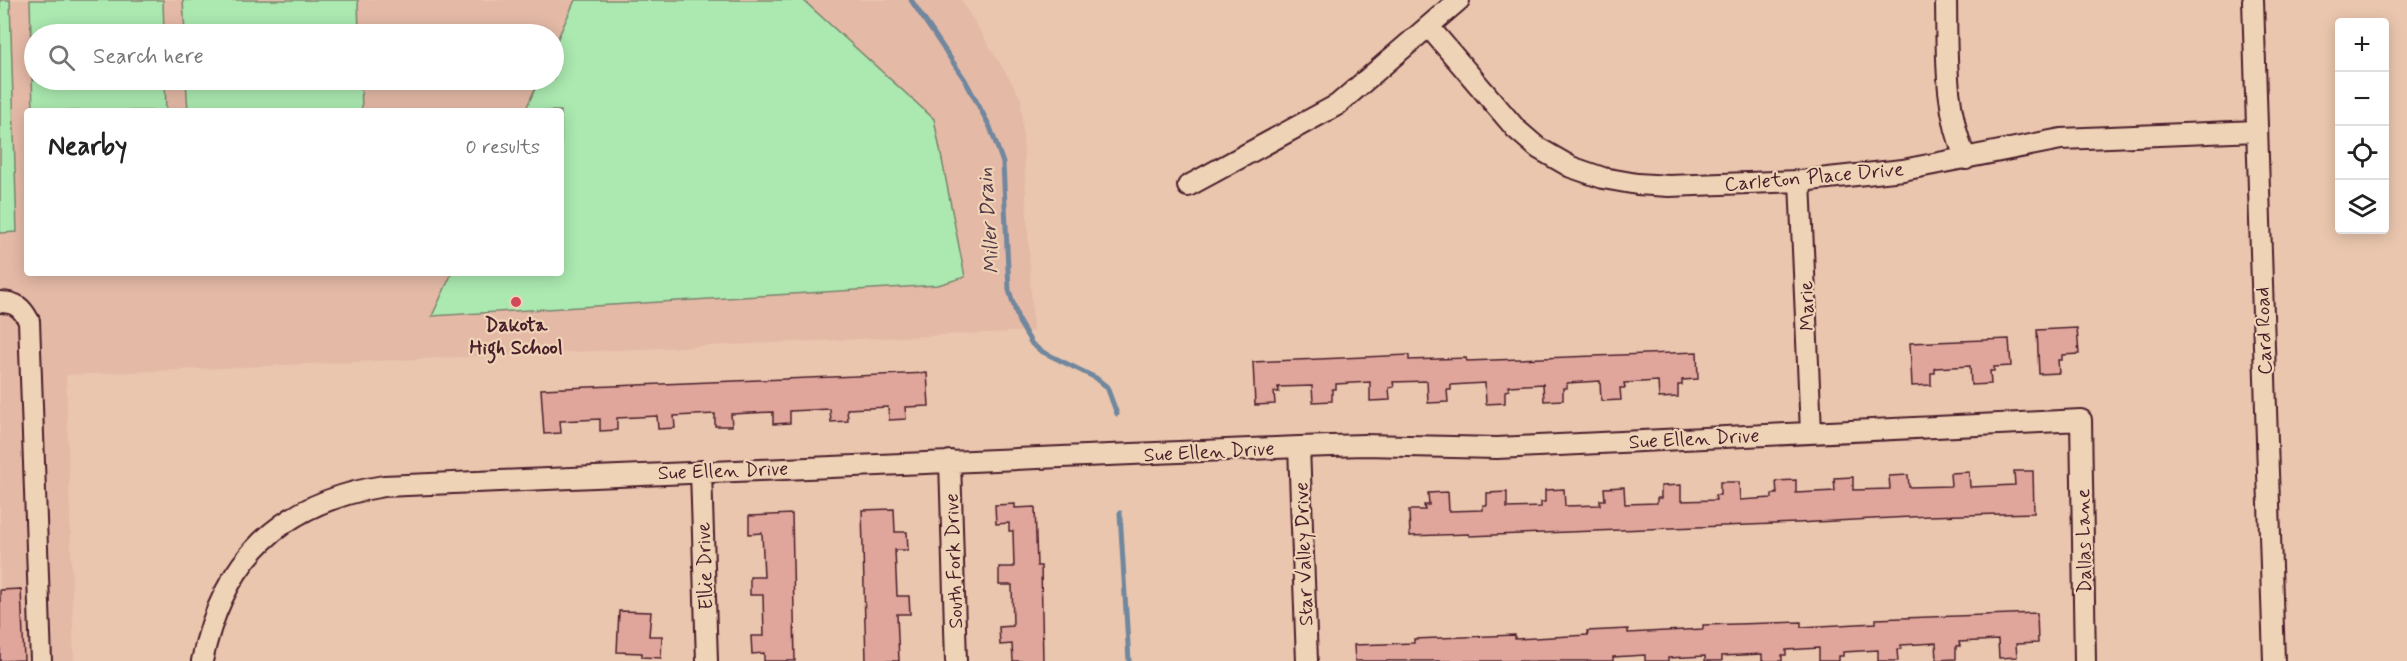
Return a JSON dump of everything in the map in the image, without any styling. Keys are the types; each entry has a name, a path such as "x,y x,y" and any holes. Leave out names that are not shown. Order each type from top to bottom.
{"street":[{"path":"1188,186 1337,105 1459,0"},
{"path":"1946,0 1949,102 1957,138 1966,159"},
{"name":"Card Road","path":"2253,0 2274,661"},
{"name":"Carleton Place Drive","path":"1429,27 1516,129 1538,148 1571,167 1603,178 1669,186 1800,181 1903,170 2061,139 2257,131"},
{"name":"Marie","path":"1800,181 1811,432"},
{"path":"0,302 10,302 23,309 30,321 41,661"},
{"name":"Sue Ellen Drive","path":"202,661 216,610 243,562 280,527 305,510 337,495 406,483 1299,447 1364,445 1497,448 2081,420"},
{"name":"Dallas Lane","path":"2081,420 2085,661"},
{"name":"Star Valley Drive","path":"1299,447 1306,661"},
{"name":"South Fork Drive","path":"950,461 956,661"},
{"name":"Ellie Drive","path":"701,471 708,661"}],"shaded area":[{"name":"Dakota High School","path":"0,0 961,0 1021,98 1033,331 66,375 74,661 0,661"}],"green space":[{"path":"0,0 10,0 17,232 0,233"},
{"path":"30,0 163,0 164,24 31,24"},
{"path":"183,0 358,0 359,24 184,24"},
{"path":"575,0 803,0 934,119 965,277 938,285 432,316 451,276 564,276 564,108 526,108 534,90 564,90 564,25"},
{"path":"32,90 165,90 166,108 33,108"},
{"path":"187,90 361,90 362,108 188,108"}],"building":[{"path":"2077,328 2079,354 2062,355 2062,360 2058,360 2059,373 2039,374 2037,330"},
{"path":"2009,339 2011,366 1994,367 1994,371 1990,371 1991,384 1971,385 1970,366 1935,368 1935,373 1931,373 1931,385 1912,386 1910,343"},
{"path":"1697,352 1698,379 1682,380 1682,385 1678,385 1678,397 1659,398 1658,381 1624,383 1625,388 1620,388 1621,400 1601,401 1600,381 1567,383 1567,388 1563,388 1563,400 1544,401 1543,384 1509,386 1509,390 1505,391 1505,403 1486,404 1485,383 1451,385 1451,390 1447,390 1448,402 1428,403 1427,381 1393,382 1394,387 1389,388 1390,400 1370,401 1370,382 1336,384 1336,389 1332,389 1332,401 1313,402 1312,386 1278,387 1279,392 1274,392 1275,404 1255,405 1253,362 1409,355 1409,360 1466,358 1467,361"},
{"path":"927,373 929,406 905,407 906,419 889,420 888,407 847,409 848,421 831,422 830,409 790,411 790,423 773,424 773,412 731,414 732,426 715,426 715,414 674,416 675,428 658,429 657,416 617,418 617,430 600,431 600,419 560,421 561,433 544,434 541,389"},
{"path":"2014,471 2033,471 2034,513 1469,536 1469,534 1410,536 1409,510 1425,510 1424,505 1429,505 1428,493 1448,492 1449,511 1483,510 1483,505 1487,505 1487,493 1507,492 1507,508 1541,507 1541,502 1545,502 1545,490 1564,489 1565,506 1600,505 1600,500 1605,500 1604,488 1624,487 1625,504 1657,503 1657,498 1661,498 1661,486 1681,485 1681,501 1716,500 1715,495 1720,495 1720,482 1739,482 1740,500 1772,498 1772,494 1777,494 1776,481 1796,480 1796,493 1835,491 1834,478 1853,477 1853,490 1890,489 1889,476 1908,475 1909,487 1951,486 1950,473 1969,472 1970,487 2015,485"},
{"path":"1015,504 1015,508 1035,507 1037,566 1041,566 1043,661 1013,661 1012,644 1000,645 999,627 1013,626 1012,585 999,585 999,567 1014,567 1013,531 1009,531 1009,523 996,524 995,505"},
{"path":"894,509 895,532 907,532 908,550 895,550 897,596 909,596 910,614 897,614 899,661 866,661 862,510"},
{"path":"792,514 795,661 764,661 764,653 752,654 751,636 764,636 763,595 750,595 750,577 764,577 762,533 749,534 749,516"},
{"path":"21,589 24,660 0,661 0,590"},
{"path":"619,611 651,612 649,636 662,636 661,658 642,657 642,653 617,652"},
{"path":"2037,613 2038,643 2016,644 2017,657 1999,658 1998,640 1959,642 1960,646 1956,646 1956,659 1937,660 1936,643 1901,645 1901,649 1897,650 1898,661 1878,661 1878,650 1843,652 1843,656 1839,656 1839,661 1819,661 1819,648 1786,650 1786,655 1782,655 1782,661 1762,661 1762,654 1722,656 1722,661 1705,661 1705,656 1668,658 1668,661 1645,661 1645,655 1613,657 1613,661 1355,661 1354,645 1414,643 1414,639 1515,635 1515,639 1588,635 1587,631 1628,629 1628,633 1703,629 1703,625 1801,622 1801,627 1876,623 1876,619"}],"waterway":[{"name":"Miller Drain","path":"911,0 965,80 990,127 1003,163 1009,290 1019,322 1032,344 1041,351 1096,378 1107,387 1117,414"},
{"name":"Miller Drain","path":"1120,513 1129,661"}],"place":[{"name":"Dakota High School","path":"516,302"}]}
